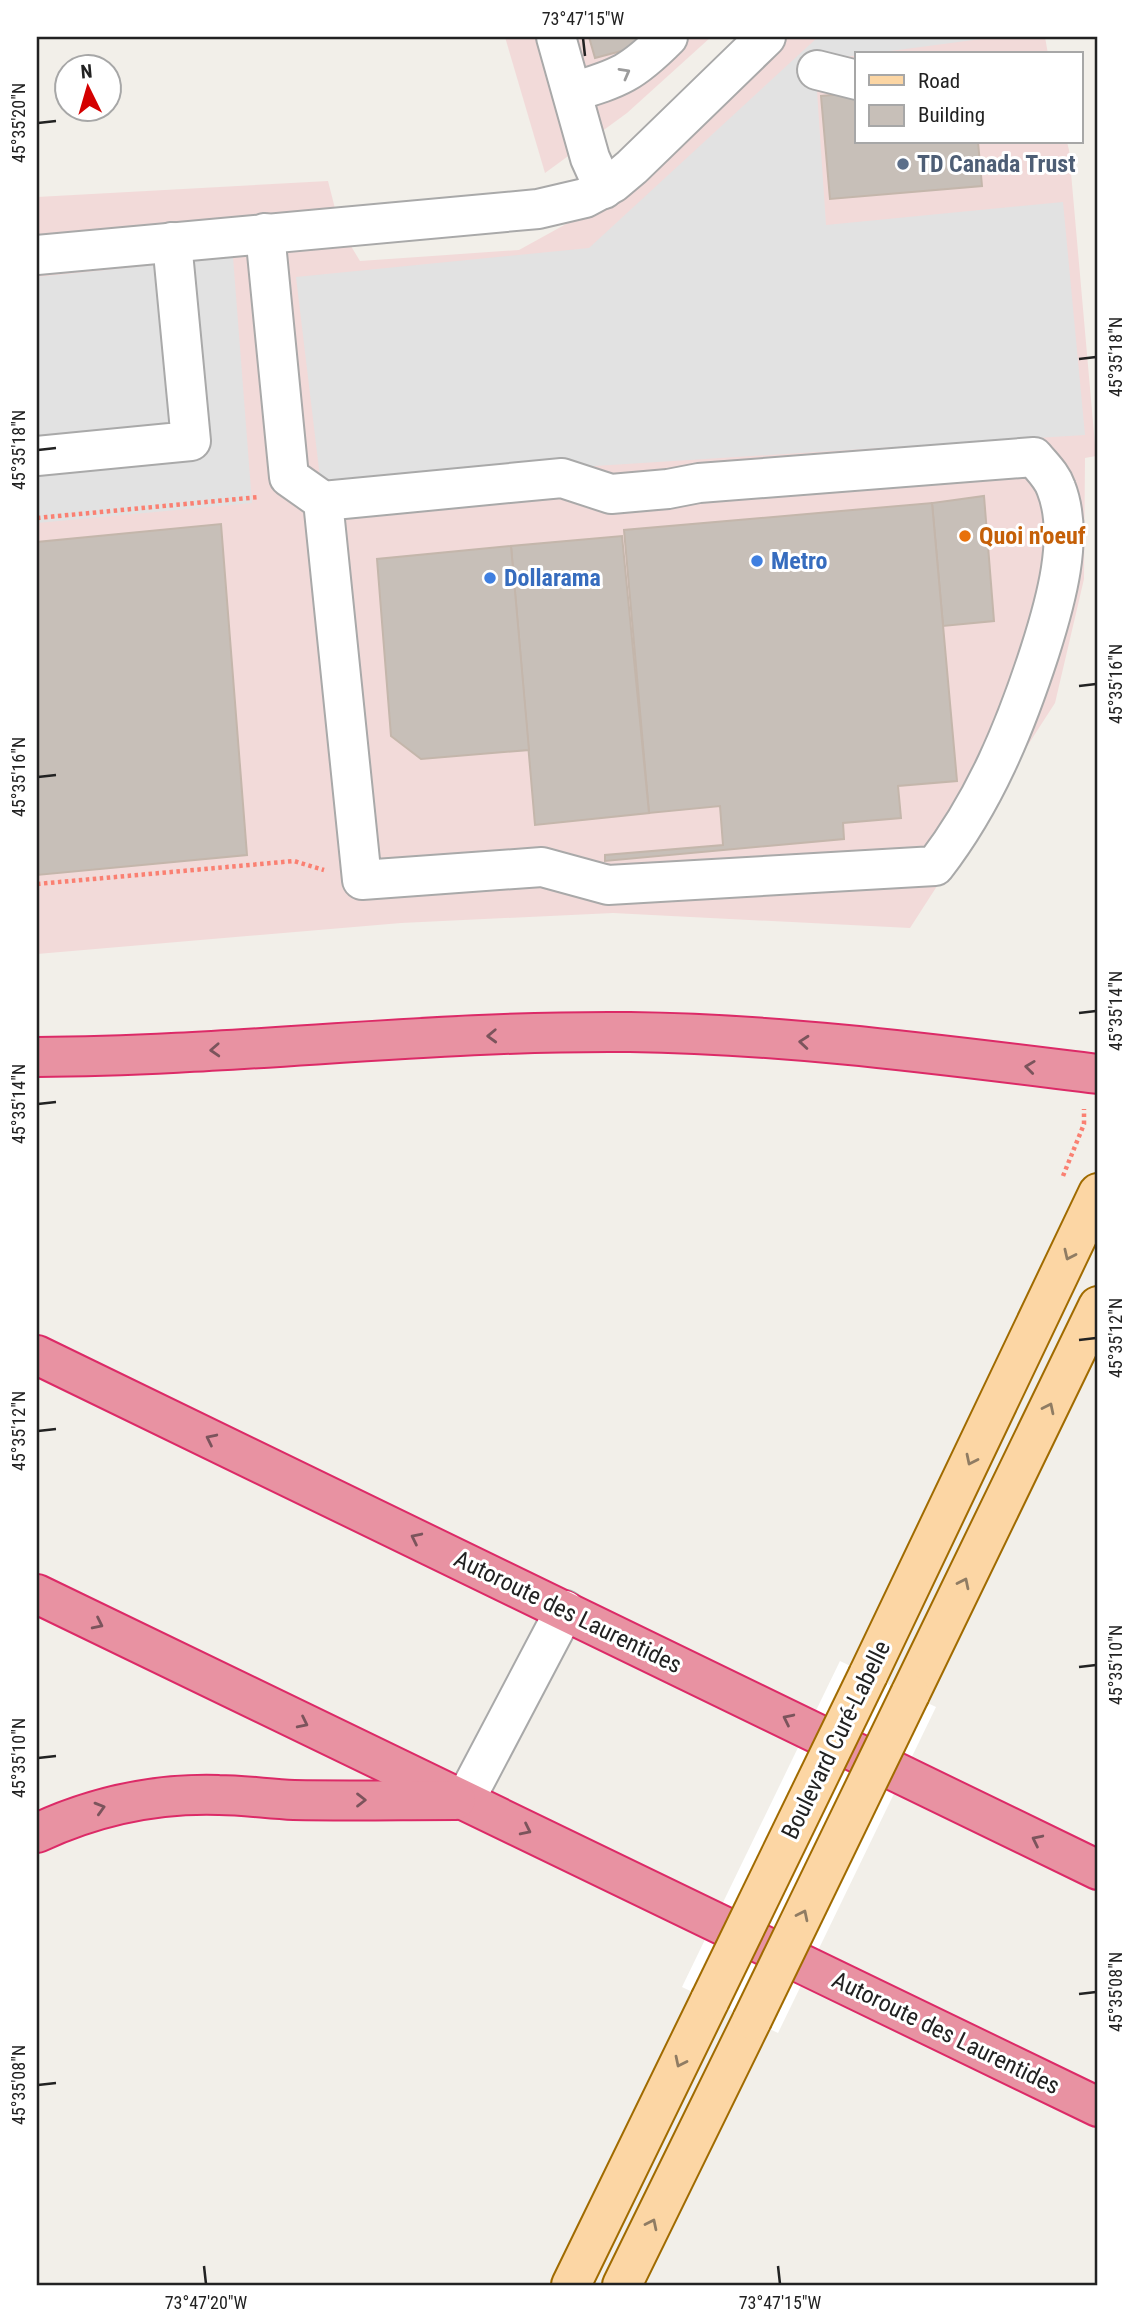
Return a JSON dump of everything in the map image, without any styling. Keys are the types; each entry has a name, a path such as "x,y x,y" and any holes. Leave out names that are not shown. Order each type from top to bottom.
{"highway":[{"path":"37,1057 476,1036 628,1032 740,1036 1098,1074"},
{"name":"Autoroute des Laurentides","path":"37,1355 1098,1870"},
{"name":"Autoroute des Laurentides","path":"37,1594 1098,2107"},
{"path":"37,1833 111,1805 178,1796 216,1794 293,1800 465,1800"}],"main road":[{"name":"Boulevard Curé-Labelle","path":"571,2285 868,1675 1098,1193"},
{"name":"Boulevard Curé-Labelle","path":"622,2285 1098,1306"}],"lane":[{"path":"556,37 590,158 604,189"},
{"path":"572,92 623,75 636,67 668,37"},
{"path":"37,255 538,209 571,203 604,189 632,167 766,37"},
{"path":"817,69 855,79"},
{"path":"265,233 289,477 323,501 562,478 611,494 727,481 1034,457 1056,488 1062,515 1063,550 1056,595 1011,736 967,821 935,866 608,885 542,867 362,880 323,501"},
{"path":"37,456 191,442 172,242"},
{"path":"465,1800 565,1610"}],"path":[{"path":"37,518 261,497"},
{"path":"37,884 294,862"}],"shaded area":[{"path":"505,37 711,37 627,113 545,173"},
{"path":"785,37 1045,37 1048,52 855,52 855,144 1068,144 1096,456 1085,458 1084,579 1055,703 910,928 613,913 401,923 37,954 37,197 328,181 340,228 360,261 519,250 577,218 701,118"},
{"path":"818,37 996,37 883,52 855,52 855,56 815,61 826,225 1063,202 1085,435 321,486 296,277 589,248"},
{"path":"233,257 252,503 37,523 37,277"}],"pier":[{"path":"840,1661 936,1707 778,2033 682,1987"}],"building":[{"path":"589,37 648,37 640,46 595,58"},
{"name":"TD Canada Trust","path":"855,93 855,144 978,144 982,186 830,199 821,96"},
{"path":"984,496 994,621 943,626 932,503"},
{"path":"932,503 957,781 898,786 901,818 843,823 844,839 605,861 605,855 723,845 720,806 649,813 624,530"},
{"path":"221,524 247,855 37,875 37,542"},
{"path":"622,536 649,813 535,825 511,546"},
{"path":"511,546 529,750 421,759 391,736 377,559"}],"place":[{"name":"TD Canada Trust","path":"903,164"},
{"name":"Quoi n'oeuf","path":"965,536"},
{"name":"Metro","path":"757,561"},
{"name":"Dollarama","path":"490,578"}]}
